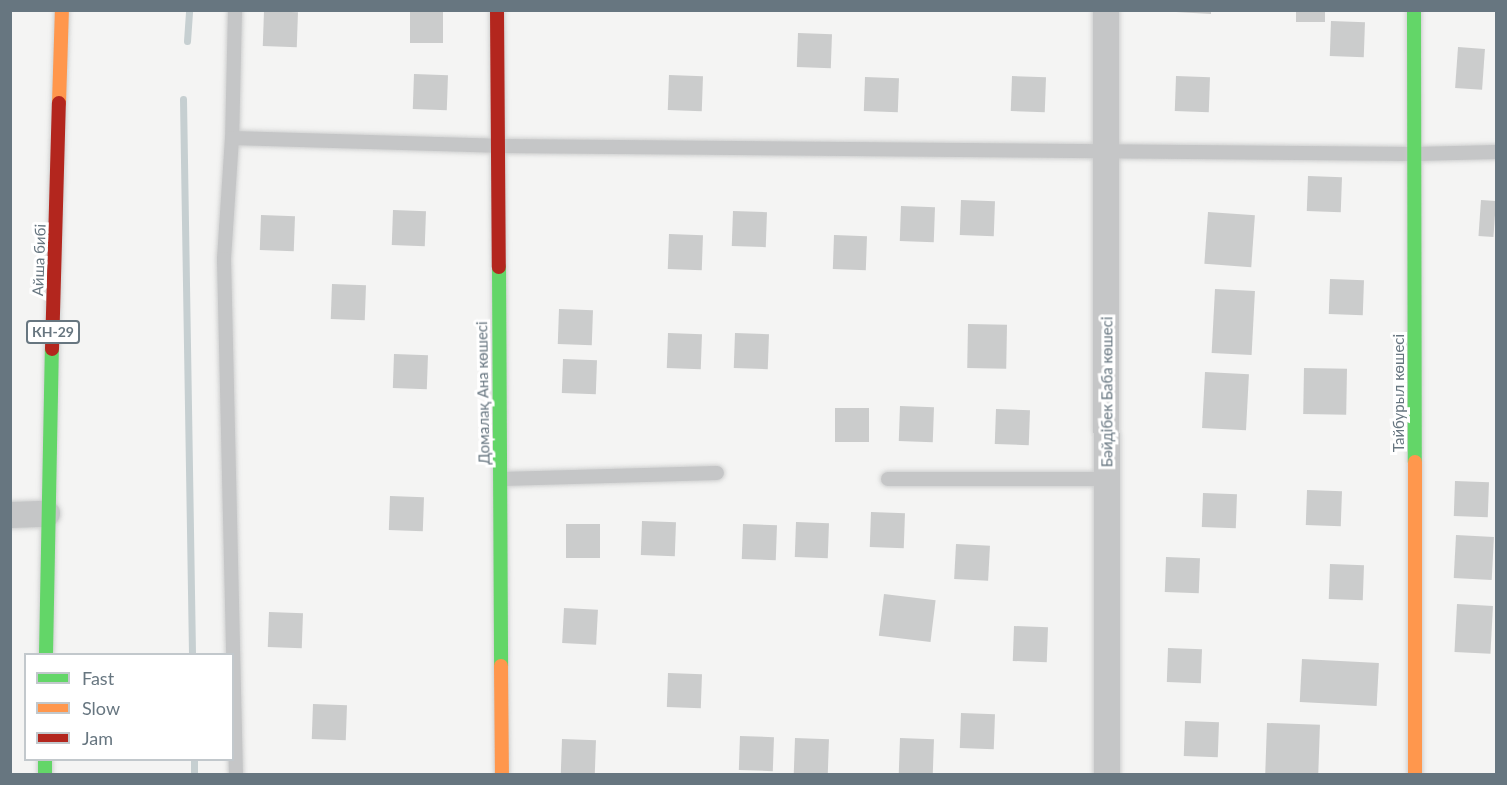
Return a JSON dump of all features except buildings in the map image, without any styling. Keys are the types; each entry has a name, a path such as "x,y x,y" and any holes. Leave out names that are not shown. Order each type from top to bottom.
{"street":[{"name":"Айша бибі","path":"46,653 47,514 62,10"},
{"name":"Домалақ Ана көшесі","path":"497,10 502,774"},
{"name":"Бәйдібек Баба көшесі","path":"1106,10 1107,774"},
{"name":"Тайбурыл көшесі","path":"1414,10 1415,774"},
{"path":"10,515 47,514"}],"lane":[{"path":"233,653 224,259 232,138 235,10"},
{"path":"232,138 497,146 1415,154 1497,152"},
{"path":"500,479 717,473"},
{"path":"888,479 1107,479"},
{"path":"234,688 236,774"}],"waterway":[{"path":"187,41 189,10"},
{"path":"183,99 192,653"},
{"path":"194,761 194,774"}],"traffic: fast":[{"path":"1414,10 1415,462"},
{"path":"499,267 501,666"},
{"path":"46,653 52,349"},
{"path":"45,761 45,774"}],"traffic: slow":[{"path":"59,103 62,10"},
{"path":"1415,462 1415,774"},
{"path":"501,666 502,774"}],"traffic: jam":[{"path":"497,10 499,267"},
{"path":"52,349 59,103"}]}
